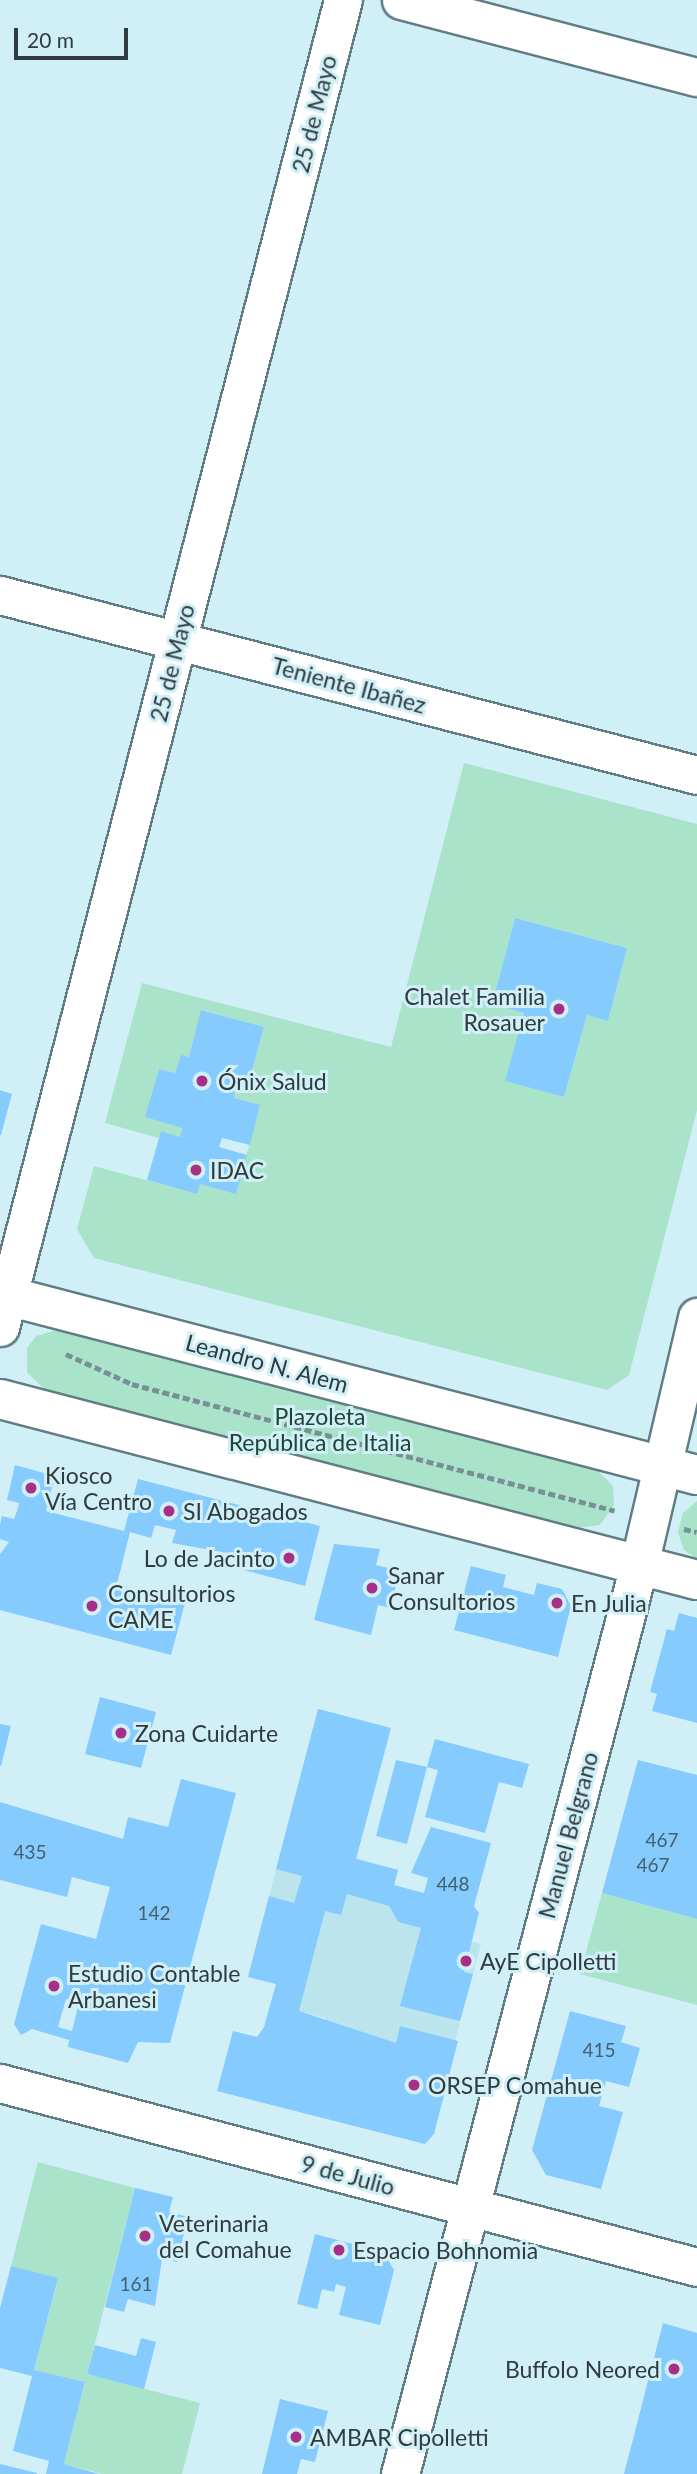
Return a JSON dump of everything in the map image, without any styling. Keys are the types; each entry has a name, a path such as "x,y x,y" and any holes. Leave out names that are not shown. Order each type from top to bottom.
{"main road":[{"name":"Leandro N. Alem","path":"3,1305 697,1475"},
{"path":"0,1399 697,1580"}],"street":[{"name":"25 de Mayo","path":"3,1305 343,0"},
{"path":"401,0 697,77"},
{"name":"Teniente Ibañez","path":"0,595 697,775"},
{"name":"Manuel Belgrano","path":"400,2474 639,1565 659,1465 697,1317"},
{"name":"9 de Julio","path":"0,2083 697,2267"}],"path":[{"path":"59,1351 132,1384 612,1510"}],"shaded area":[{"path":"318,1709 391,1728 356,1858 398,1870 389,1906 398,1922 481,1944 455,2041 400,2027 396,2043 325,2024 326,2018 299,2011 304,1991 248,1977"}],"green space":[{"path":"464,763 697,824 697,1110 629,1375 607,1390 94,1258 77,1229 94,1166 197,1194 200,1184 236,1193 260,1106 234,1098 236,1090 246,1092 264,1027 202,1010 189,1057 181,1056 175,1073 159,1069 146,1117 182,1128 180,1137 161,1131 159,1138 105,1123 142,983 391,1047","holes":["515,918 627,948 608,1021 587,1015 564,1097 506,1081 524,1013 492,1004"]},
{"name":"Plazoleta República de Italia","path":"60,1329 596,1469 613,1486 614,1505 600,1525 576,1528 44,1389 27,1372 27,1348 36,1336"},
{"path":"697,1501 697,1559 684,1550 678,1532 683,1513"},
{"path":"602,1893 697,1919 697,2005 580,1974"},
{"path":"38,2162 135,2188 87,2374 200,2403 182,2474 103,2474 64,2464 85,2383 34,2370 58,2279 11,2266"}],"building":[{"name":"Chalet Familia Rosauer","path":"515,918 627,948 608,1021 587,1015 564,1097 505,1081 524,1013 492,1004"},
{"name":"Ónix Salud","path":"201,1010 264,1027 246,1092 236,1090 234,1098 260,1105 250,1145 222,1138 219,1147 247,1155 236,1194 200,1184 197,1194 147,1180 161,1131 180,1137 182,1128 145,1117 159,1069 175,1073 181,1055 189,1057"},
{"path":"0,1090 12,1094 1,1135 0,1135"},
{"path":"15,1465 55,1476 46,1511 124,1531 138,1479 320,1526 305,1586 240,1569 244,1556 172,1543 176,1530 155,1525 151,1538 130,1532 117,1584 185,1603 171,1655 0,1610 0,1554 9,1542 0,1539 0,1525 2,1516 14,1519 19,1503 7,1500"},
{"path":"334,1544 380,1549 376,1565 400,1571 390,1608 378,1605 371,1635 314,1620"},
{"path":"471,1566 506,1575 503,1587 534,1595 537,1583 562,1589 571,1606 558,1657 454,1630"},
{"path":"679,1613 697,1618 697,1723 652,1711 657,1694 650,1692 667,1629 674,1631"},
{"name":"Zona Cuidarte","path":"100,1697 156,1712 141,1768 85,1754"},
{"path":"318,1709 391,1728 356,1859 398,1870 394,1885 424,1893 428,1878 411,1873 431,1827 491,1843 474,1906 479,1913 464,1972 473,1974 460,2021 400,2006 421,1928 398,1922 389,1906 347,1894 341,1915 325,1911 299,2011 396,2043 400,2026 458,2041 434,2134 425,2144 217,2091 233,2031 257,2037 264,2027 276,1984 248,1977 269,1896 294,1903 302,1876 276,1869"},
{"path":"0,1724 11,1726 1,1766 0,1766"},
{"path":"435,1739 529,1764 522,1788 499,1782 485,1833 425,1817 438,1770 427,1767"},
{"path":"396,1760 427,1767 407,1844 376,1836"},
{"path":"638,1760 697,1775 697,1919 602,1893"},
{"path":"181,1779 236,1793 170,2043 138,2042 128,2063 68,2047 69,2040 32,2029 21,2035 14,2024 41,1924 96,1939 110,1887 72,1877 67,1897 0,1880 0,1802 123,1839 128,1817 168,1827","holes":["66,1999 79,2003 72,2031 58,2027"]},
{"path":"570,2011 626,2026 621,2042 640,2048 629,2087 606,2081 599,2106 623,2112 601,2189 546,2175 532,2150"},
{"path":"135,2188 173,2197 169,2212 188,2217 177,2262 162,2259 155,2306 128,2299 124,2312 105,2307"},
{"path":"315,2234 383,2252 394,2270 380,2325 339,2315 346,2287 336,2284 334,2292 322,2289 317,2309 297,2304"},
{"path":"11,2266 58,2278 34,2370 85,2382 64,2464 99,2474 46,2474 49,2461 13,2451 32,2376 0,2368 0,2308"},
{"name":"Buffolo Neored","path":"663,2323 697,2333 697,2474 624,2474"},
{"path":"141,2338 156,2342 144,2389 87,2374 95,2345 136,2356"},
{"name":"AMBAR Cipolletti","path":"280,2399 328,2411 315,2462 301,2459 297,2474 262,2474"},
{"path":"0,2464 37,2473 37,2474 0,2474"}],"place":[{"name":"Chalet Familia Rosauer","path":"559,1009"},
{"name":"Ónix Salud","path":"202,1081"},
{"name":"IDAC","path":"196,1170"},
{"name":"Kiosco Vía Centro","path":"31,1488"},
{"name":"SI Abogados","path":"169,1511"},
{"name":"Lo de Jacinto","path":"289,1558"},
{"name":"Sanar Consultorios","path":"372,1588"},
{"name":"En Julia","path":"557,1603"},
{"name":"Consultorios CAME","path":"92,1606"},
{"name":"Zona Cuidarte","path":"121,1733"},
{"name":"AyE Cipolletti","path":"466,1961"},
{"name":"Estudio Contable Arbanesi","path":"54,1986"},
{"name":"ORSEP Comahue","path":"414,2085"},
{"name":"Veterinaria del Comahue","path":"145,2236"},
{"name":"Espacio Bohnomia","path":"339,2250"},
{"name":"Buffolo Neored","path":"674,2369"},
{"name":"AMBAR Cipolletti","path":"296,2437"}]}
